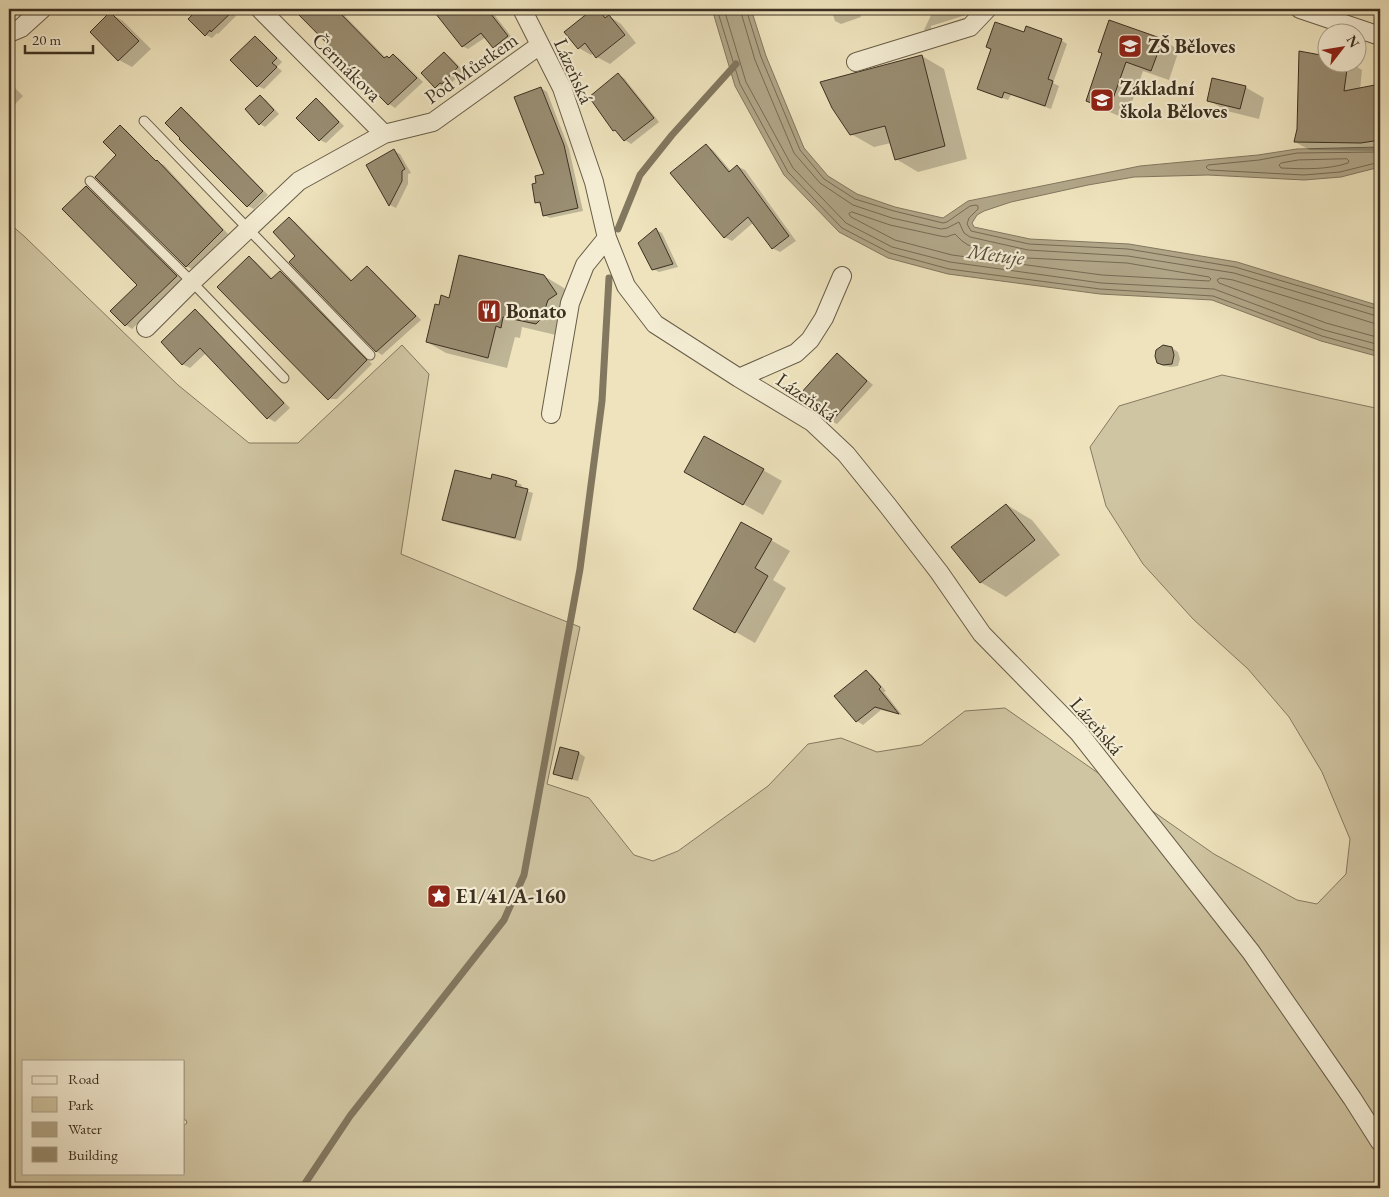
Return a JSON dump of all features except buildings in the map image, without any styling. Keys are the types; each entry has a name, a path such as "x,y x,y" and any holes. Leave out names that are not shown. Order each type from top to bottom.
{"street":[{"path":"9,33 21,28 42,9"},
{"name":"Čermákova","path":"260,9 384,134"},
{"name":"Lázeňská","path":"522,9 562,88 594,182 607,238 626,286 655,324 812,422 846,454 939,572 982,634 1079,733 1251,952 1347,1090 1380,1142"},
{"path":"856,62 970,27 987,9"},
{"path":"1300,9 1380,36"},
{"name":"Pod Můstkem","path":"146,328 299,181 384,134 433,122 540,45"},
{"path":"551,414 570,303 586,265 607,238"},
{"name":"Lázeňská","path":"740,378 796,353 810,340 824,318 842,276"}],"lane":[{"path":"144,121 370,355"},
{"path":"90,181 192,282 284,378"}],"green space":[{"path":"9,223 178,385 249,443 298,443 402,345 429,374 401,554 580,627 547,784 589,798 634,855 653,861 678,851 768,786 808,744 841,738 877,752 921,745 965,711 1005,708 1214,854 1297,900 1317,904 1346,874 1350,839 1322,772 1289,717 1248,669 1193,619 1143,564 1106,506 1090,447 1119,406 1222,375 1380,409 1380,1188 9,1188"}],"water":[{"name":"Metuje","path":"712,9 751,9 766,56 804,148 828,176 857,194 895,207 943,218 968,201 1140,166 1258,155 1297,149 1380,147 1380,167 1341,177 1304,180 1208,175 1134,177 1011,202 984,211 977,215 972,223 974,227 1030,239 1129,244 1237,262 1380,306 1380,357 1321,341 1212,300 1100,294 948,274 888,258 839,232 784,175 735,86"}],"waterway":[{"path":"618,229 640,175 672,135 736,64"},
{"path":"302,1188 350,1116 504,920 524,875 580,569 602,401 609,278"}],"place":[{"name":"ZŠ Běloves","path":"1130,46"},
{"name":"Základní škola Běloves","path":"1102,100"},
{"name":"Bonato","path":"489,311"},
{"name":"E1/41/A-160","path":"439,896"}]}
